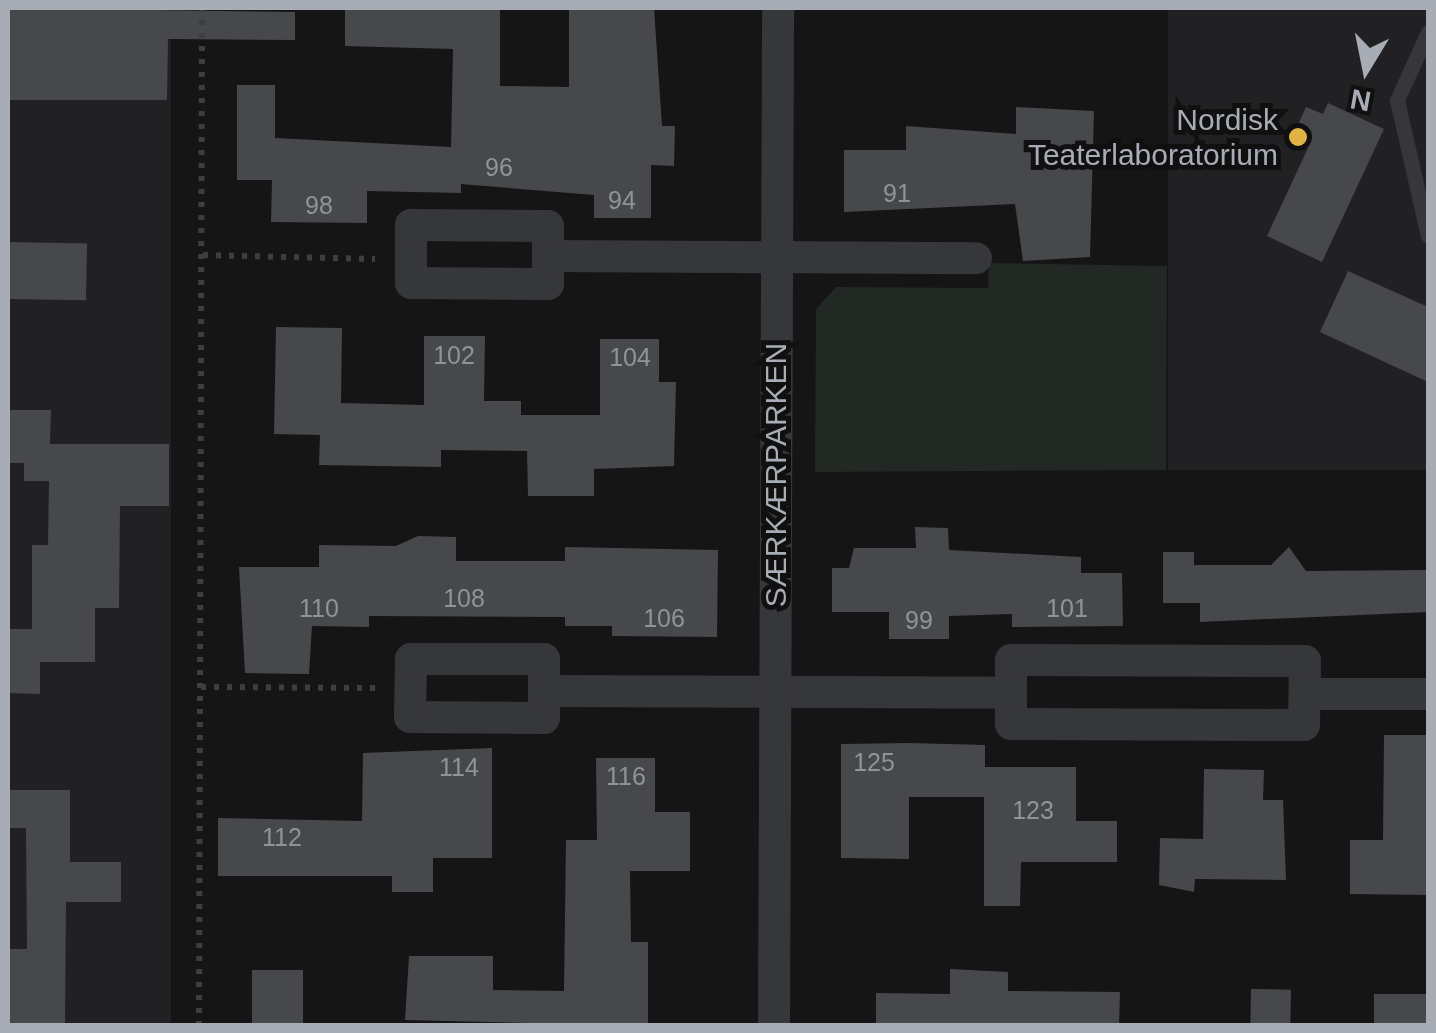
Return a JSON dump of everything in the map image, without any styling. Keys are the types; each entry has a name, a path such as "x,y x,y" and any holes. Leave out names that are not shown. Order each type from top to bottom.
{"street":[{"name":"SÆRKÆRPARKEN","path":"774,1026 778,8"},
{"path":"411,225 548,226 548,256 548,284 411,283 411,225"},
{"path":"548,256 976,258"},
{"path":"411,659 544,659 544,691 544,718 410,717 411,659"},
{"path":"1011,660 1304,661 1304,725 1011,724 1011,693 1011,660"},
{"path":"544,691 1011,693"},
{"path":"1304,694 1428,694"}],"lane":[{"path":"1428,32 1396,100 1428,236"}],"path":[{"path":"199,1026 202,8"},
{"path":"203,256 411,260"},
{"path":"201,687 410,688"}],"shaded area":[{"path":"8,8 171,8 171,1025 8,1025"},
{"name":"Nordisk Teaterlaboratorium","path":"1168,8 1428,8 1428,470 1168,470"},
{"path":"989,263 1167,266 1166,470 815,472 816,309 836,287 988,288"}],"building":[{"path":"8,8 295,12 295,40 168,39 167,100 8,100"},
{"path":"345,8 500,8 500,86 569,87 569,8 654,8 662,126 675,126 674,166 651,165 651,218 594,218 594,195 461,184 461,193 367,191 367,223 271,222 272,180 237,180 237,85 275,85 275,138 451,147 453,49 345,46"},
{"path":"1328,103 1384,129 1322,262 1267,236 1308,148 1291,140 1306,107 1323,114"},
{"path":"1016,107 1094,111 1090,257 1023,261 1015,204 844,212 844,150 906,150 906,126 1016,134"},
{"path":"8,242 87,243 86,300 8,299"},
{"path":"1348,271 1428,307 1428,382 1320,332"},
{"path":"276,327 342,328 341,403 424,405 424,336 485,336 484,401 521,401 521,415 600,415 600,339 659,339 659,382 676,382 674,466 594,469 594,496 528,496 527,451 441,450 441,467 319,465 320,435 274,434"},
{"path":"8,410 51,410 50,444 169,444 169,506 120,506 119,608 95,608 95,662 40,662 40,694 8,693 8,629 32,629 32,545 48,545 49,481 24,481 24,463 8,463"},
{"path":"915,527 948,528 949,550 1081,557 1081,573 1122,573 1123,626 1012,627 1012,614 949,616 949,639 889,639 889,612 832,612 832,568 849,568 854,548 916,548"},
{"path":"418,536 456,537 456,561 565,561 565,547 718,550 717,637 612,636 612,626 565,626 565,617 369,616 369,627 312,626 309,674 245,673 239,567 319,567 319,545 396,546"},
{"path":"1289,547 1306,571 1428,570 1428,612 1200,622 1200,603 1163,603 1163,552 1194,552 1194,565 1271,565"},
{"path":"1384,735 1428,735 1428,895 1350,894 1350,840 1383,840"},
{"path":"841,744 985,745 985,767 1076,767 1076,821 1117,821 1117,862 1021,862 1020,906 984,906 984,797 909,797 909,859 841,858"},
{"path":"492,748 492,858 433,858 433,892 392,892 392,876 218,876 218,818 362,821 363,753"},
{"path":"596,758 655,758 655,812 690,812 690,871 630,871 631,942 648,942 648,1026 405,1020 409,956 493,956 493,990 564,991 566,840 597,840"},
{"path":"1204,769 1264,770 1263,800 1283,800 1286,880 1195,879 1194,892 1159,885 1160,838 1203,839"},
{"path":"8,790 70,790 70,862 121,862 121,902 66,902 65,1026 8,1026 8,949 27,949 26,828 8,828"},
{"path":"950,969 1008,972 1008,991 1120,992 1119,1026 876,1026 876,993 950,994"},
{"path":"252,970 303,970 303,1026 252,1026"},
{"path":"1251,989 1291,990 1290,1026 1250,1026"},
{"path":"1374,994 1428,994 1428,1026 1374,1026"}],"place":[{"name":"Nordisk Teaterlaboratorium","path":"1298,137"}]}
